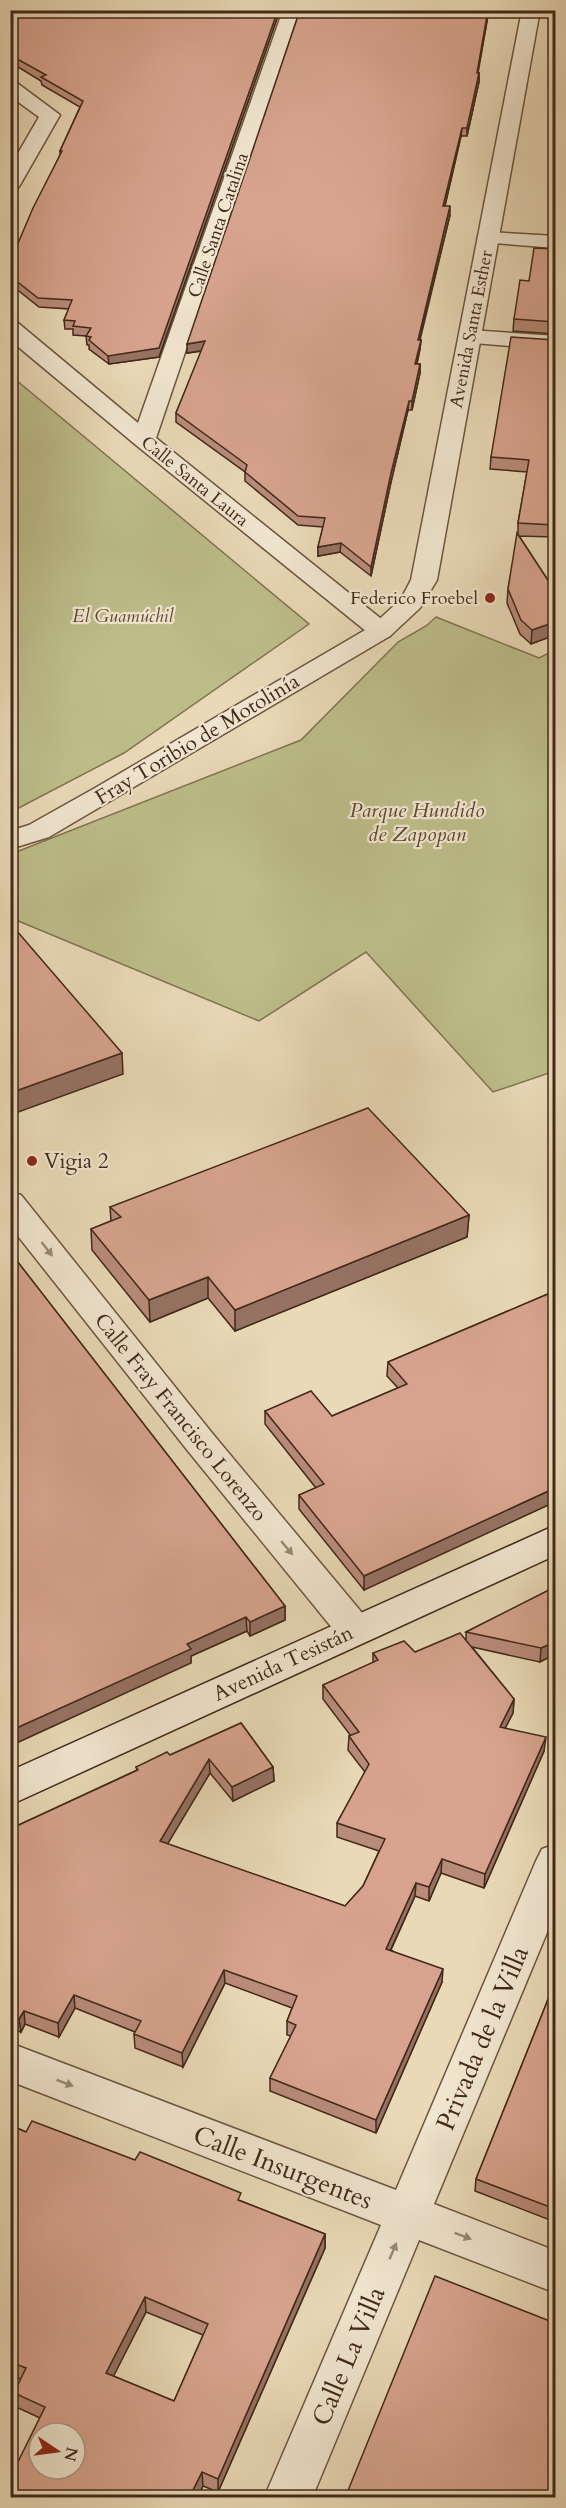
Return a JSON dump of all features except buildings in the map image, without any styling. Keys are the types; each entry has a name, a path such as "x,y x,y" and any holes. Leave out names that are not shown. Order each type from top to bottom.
{"street":[{"name":"Calle Santa Catalina","path":"144,440 292,10"},
{"name":"Avenida Santa Esther","path":"381,631 411,603 424,580 531,10"},
{"path":"10,87 50,115 10,185"},
{"path":"488,238 555,242"},
{"name":"Calle Santa Laura","path":"10,328 144,440 381,631"},
{"path":"470,337 555,343"},
{"name":"Fray Toribio de Motolinía","path":"10,841 39,831 105,794 381,631"},
{"name":"Calle Fray Francisco Lorenzo","path":"10,1203 200,1443 355,1630"},
{"name":"Avenida Tesistán","path":"10,1789 555,1539"},
{"name":"Privada de la Villa","path":"408,2215 555,1862"},
{"name":"Calle Insurgentes","path":"10,2062 555,2272"},
{"name":"Calle La Villa","path":"288,2498 408,2215"}],"green space":[{"name":"El Guamúchil","path":"10,375 309,624 124,753 11,812"},
{"name":"Parque Hundido de Zapopan","path":"436,617 539,658 555,650 555,1071 493,1092 366,952 259,1021 11,918 11,854 301,740 398,642 426,626"}],"place":[{"name":"Federico Froebel","path":"490,598"},
{"name":"Vigia 2","path":"32,1161"}]}
